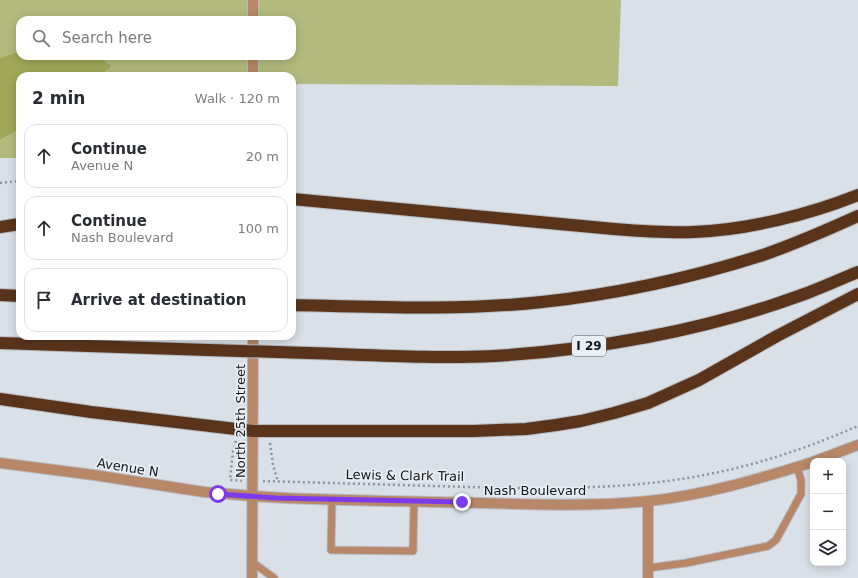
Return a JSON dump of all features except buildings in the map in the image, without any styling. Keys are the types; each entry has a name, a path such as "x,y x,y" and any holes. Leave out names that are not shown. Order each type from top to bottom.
{"highway":[{"path":"296,199 614,229 694,232 734,229 800,215 839,203 858,195"},
{"path":"296,304 431,307 489,306 542,302 614,292 665,282 763,254 810,237 858,216"},
{"path":"0,227 16,225"},
{"name":"I 29","path":"0,343 440,357 494,356 549,352 614,343 669,333 736,316 796,297 858,272"},
{"path":"0,399 253,432 500,431 541,427 581,421 648,403 699,380 777,336 858,294"},
{"path":"0,295 16,296"}],"street":[{"path":"253,16 254,0"},
{"path":"253,60 253,72"},
{"name":"North 25th Street","path":"252,578 254,340"},
{"name":"Nash Boulevard","path":"822,458 858,444"},
{"name":"Nash Boulevard","path":"253,496 332,500 555,504 648,501 705,492 741,484 810,462"},
{"name":"Avenue N","path":"0,463 94,475 204,492 253,496"},
{"path":"648,501 648,573"}],"lane":[{"path":"648,573 686,563 768,546 776,540 801,494 801,480 797,467"},
{"path":"332,500 331,550 413,551 414,501"},
{"path":"252,562 274,578"}],"path":[{"path":"0,183 16,181"},
{"name":"Lewis & Clark Trail","path":"278,482 519,488 617,486 660,482 714,474 772,458 826,440 858,426"},
{"path":"230,480 233,451 238,431"}],"green space":[{"path":"0,0 621,0 618,86 298,84 296,85 296,72 105,72 112,66 104,60 296,60 296,16 16,16 16,52 0,58"},
{"path":"16,52 16,60 104,60 112,66 105,72 16,72 16,131 0,140 0,58"},
{"path":"16,131 16,158 0,158 0,140"}],"route":[{"path":"218,494 276,498 462,502"}]}
